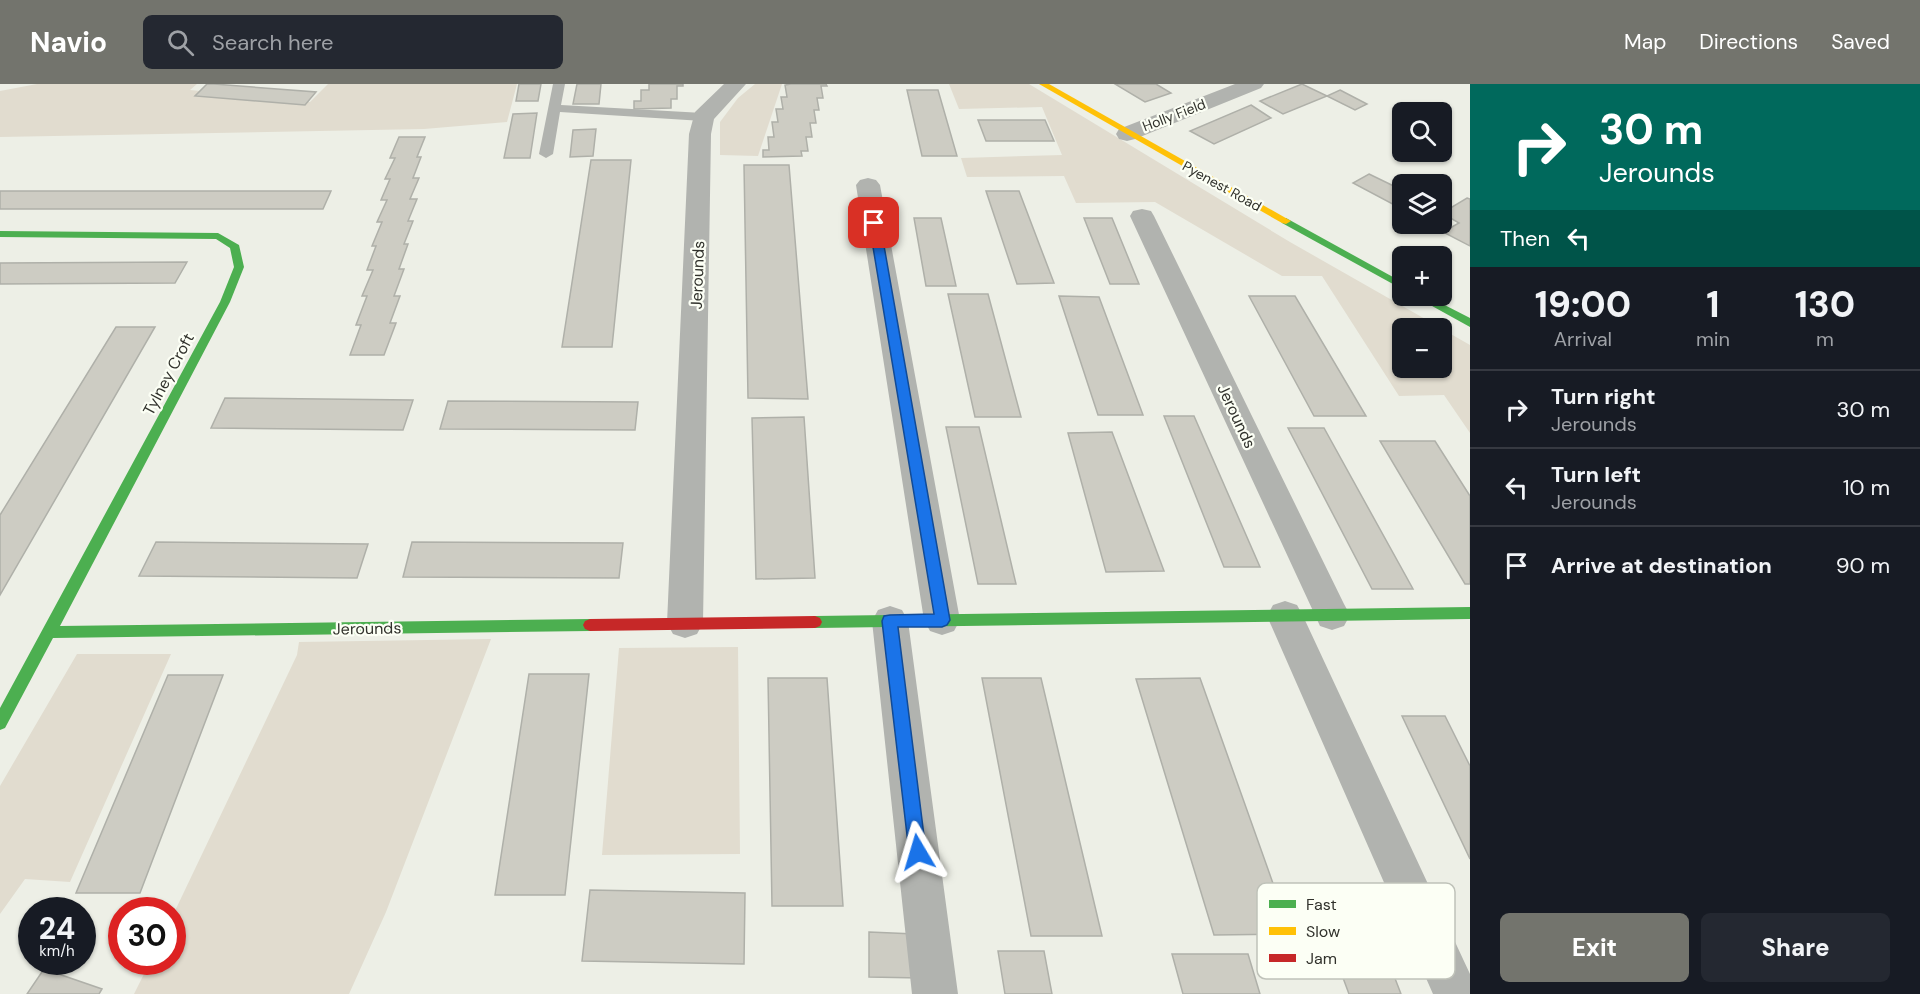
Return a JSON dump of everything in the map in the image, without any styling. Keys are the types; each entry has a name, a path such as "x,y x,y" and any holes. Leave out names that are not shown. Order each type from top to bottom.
{"street":[{"path":"703,117 736,84"},
{"name":"Pyenest Road","path":"1043,84 1127,134 1392,280"},
{"name":"Holly Field","path":"1127,134 1254,84"},
{"name":"Jerounds","path":"685,623 700,134 703,117"},
{"path":"868,185 942,620"},
{"name":"Jerounds","path":"1142,216 1332,615"},
{"name":"Tylney Croft","path":"0,234 218,237 235,247 239,267 225,302 190,370 0,723"},
{"path":"1438,306 1470,323"},
{"name":"Jerounds","path":"49,632 1470,613"},
{"path":"1286,616 1406,883"},
{"path":"890,621 935,994"},
{"path":"1449,979 1456,994"}],"lane":[{"path":"546,154 559,84"},
{"path":"554,108 703,117"}],"shaded area":[{"path":"37,84 197,84 190,90 310,102 328,84 517,84 507,122 424,129 0,137 0,91"},
{"path":"755,84 782,84 758,156 720,155 720,122 738,98"},
{"path":"949,84 1029,84 1290,242 1392,300 1392,306 1402,306 1423,318 1392,318 1392,378 1452,378 1452,335 1470,345 1470,433 1444,395 1399,396 1322,276 1282,276 1155,202 1076,203 1064,176 967,177 961,158 1062,155 1042,107 959,109"},
{"path":"491,639 386,912 349,994 134,994 144,975 186,975 186,897 182,897 297,655 299,642"},
{"path":"738,647 740,854 602,855 619,648"},
{"path":"77,654 171,654 70,882 25,879 0,914 0,786"}],"building":[{"path":"207,84 316,92 305,105 195,96"},
{"path":"519,84 541,84 538,101 516,101"},
{"path":"577,84 601,84 599,104 573,104"},
{"path":"649,84 683,84 683,86 677,86 677,99 671,99 671,108 634,109 634,101 641,101 641,90 649,90"},
{"path":"826,84 827,86 821,86 823,98 817,98 819,110 814,110 816,123 810,123 812,137 806,137 808,151 801,151 802,156 763,157 763,150 769,150 768,137 774,137 772,122 778,122 776,109 783,109 781,97 787,97 785,85"},
{"path":"1115,84 1156,84 1171,93 1145,102"},
{"path":"1302,84 1327,96 1283,114 1260,101"},
{"path":"907,90 938,90 957,156 922,156"},
{"path":"1340,90 1367,104 1355,110 1327,96"},
{"path":"1251,105 1271,118 1214,144 1190,131"},
{"path":"537,113 530,158 504,158 513,114"},
{"path":"978,120 1045,120 1054,141 986,141"},
{"path":"596,129 593,156 570,157 573,130"},
{"path":"399,137 425,137 417,157 421,157 413,178 419,178 410,199 417,199 408,221 413,221 404,244 408,244 399,269 404,269 394,296 400,296 390,323 396,323 384,355 350,355 361,325 356,325 367,296 362,296 373,270 367,270 376,246 372,246 382,222 377,222 387,200 381,200 390,179 385,179 395,158 390,158"},
{"path":"591,160 631,160 612,347 562,347"},
{"path":"744,165 789,165 808,399 748,398"},
{"path":"1369,174 1392,185 1392,204 1353,183"},
{"path":"0,191 331,191 323,209 0,209"},
{"path":"986,191 1019,191 1054,283 1017,284"},
{"path":"1467,198 1470,199 1470,246 1447,234 1452,234 1452,227 1459,223 1452,219 1452,207"},
{"path":"914,218 941,218 956,286 926,286"},
{"path":"1084,218 1112,218 1139,284 1110,284"},
{"path":"187,262 175,283 0,284 0,263"},
{"path":"948,294 988,294 1021,417 975,417"},
{"path":"1059,296 1099,297 1143,415 1098,415"},
{"path":"1249,296 1295,296 1366,416 1314,416"},
{"path":"116,327 155,327 0,595 0,515"},
{"path":"225,398 413,400 403,430 211,428"},
{"path":"448,401 638,402 635,430 440,429"},
{"path":"1164,416 1194,416 1260,567 1224,567"},
{"path":"804,417 815,578 756,579 752,418"},
{"path":"946,427 979,427 1016,584 978,584"},
{"path":"1288,428 1324,428 1413,589 1372,589"},
{"path":"1112,432 1164,571 1106,572 1068,433"},
{"path":"1380,441 1435,441 1470,496 1470,584 1465,584"},
{"path":"156,542 368,544 357,578 139,576"},
{"path":"412,542 623,543 619,578 403,577"},
{"path":"529,674 589,674 565,895 495,895"},
{"path":"168,675 223,675 140,893 76,893"},
{"path":"768,678 827,678 843,906 772,906"},
{"path":"982,678 1041,678 1102,936 1031,936"},
{"path":"1200,678 1273,883 1257,883 1257,934 1214,935 1136,679"},
{"path":"1402,716 1445,716 1470,766 1470,859"},
{"path":"590,890 745,893 744,964 582,961"},
{"path":"869,932 915,934 920,978 869,977"},
{"path":"998,951 1044,951 1052,994 1005,994"},
{"path":"1172,954 1248,954 1260,994 1183,994"},
{"path":"40,975 61,975 102,989 99,994 27,994"},
{"path":"1343,979 1395,979 1401,994 1349,994"}],"traffic: fast":[{"path":"1286,221 1392,280"},
{"path":"0,234 218,236 235,247 239,267 225,302 0,723"},
{"path":"1438,306 1470,323"},
{"path":"815,622 1470,613"},
{"path":"49,632 590,625"}],"traffic: slow":[{"path":"1043,84 1286,221"}],"traffic: jam":[{"path":"590,625 815,622"}],"route":[{"path":"874,223 942,620 890,621 918,852"}]}
